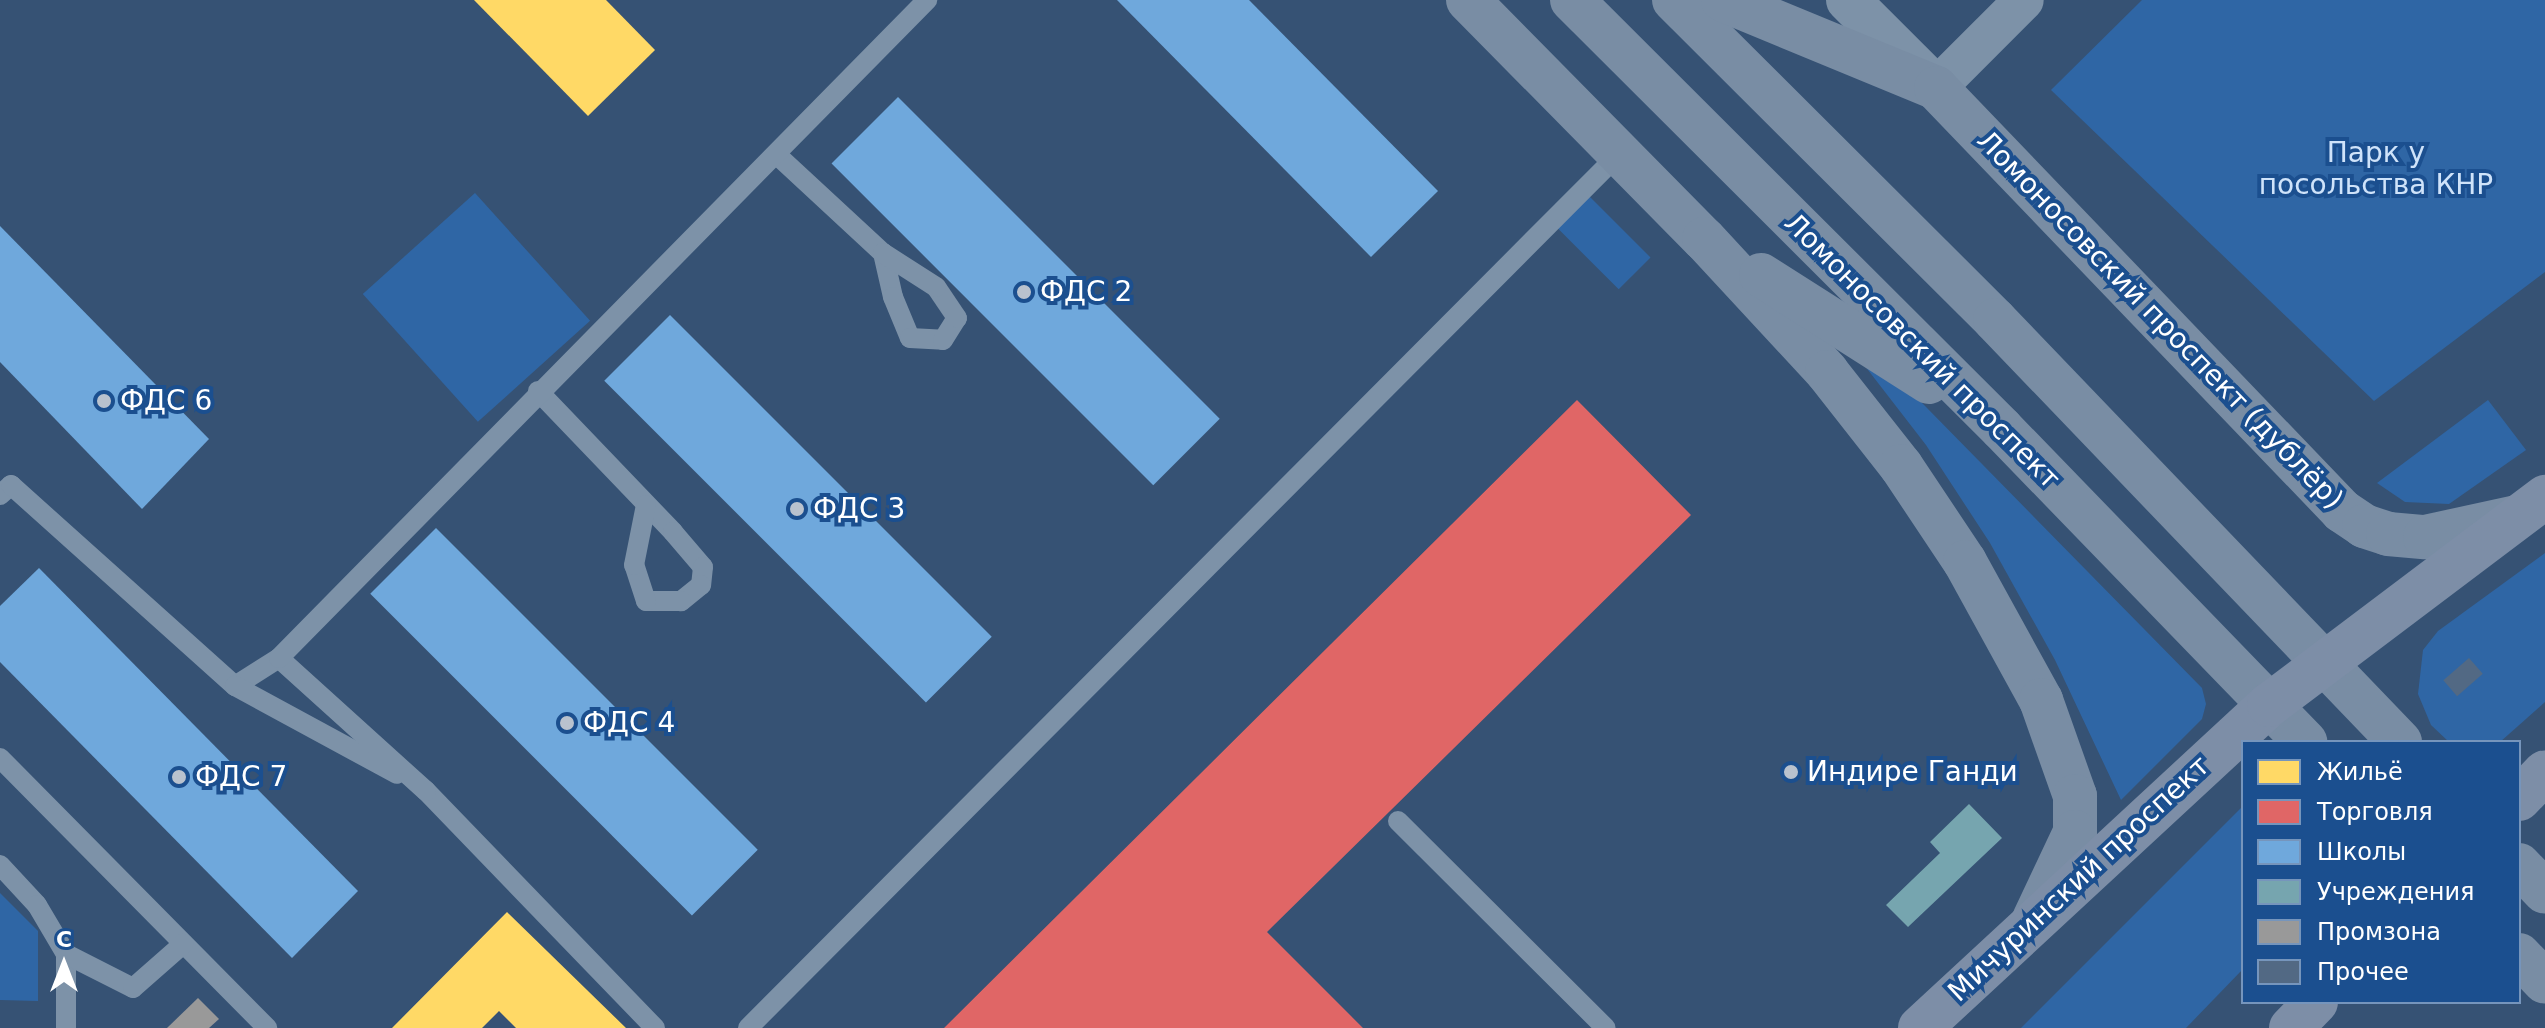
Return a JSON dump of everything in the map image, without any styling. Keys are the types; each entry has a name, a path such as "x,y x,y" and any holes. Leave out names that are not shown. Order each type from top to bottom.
{"main road":[{"path":"1468,0 1704,239 1827,372 1901,466 1965,562 2027,673 2058,739 2075,796 2075,832 2034,919"},
{"name":"Ломоносовский проспект","path":"1572,0 2002,429 2303,740"},
{"path":"1674,0 1995,320 2398,740"},
{"path":"1723,0 1936,88"},
{"name":"Ломоносовский проспект (дублёр)","path":"1936,88 2342,511 2388,534 2425,537 2531,507"},
{"path":"1704,239 2002,429"},
{"name":"Мичуринский проспект","path":"1920,1028 2034,919 2269,705 2531,507"},
{"path":"2521,867 2545,892"},
{"path":"2521,957 2545,982"},
{"path":"2291,1028 2314,1004"}],"street":[{"name":"Ломоносовский проспект (дублёр)","path":"1848,0 1936,88"},
{"path":"1936,88 2024,0"}],"lane":[{"path":"235,686 279,658 538,391 777,155 927,0"},
{"path":"748,1028 1620,153"},
{"path":"777,155 883,253"},
{"path":"538,391 646,505 703,567 701,585 681,601 646,601 634,565 646,505"},
{"path":"4,484 235,686 426,791"},
{"path":"279,658 426,791 655,1028"},
{"path":"0,758 267,1028"},
{"path":"1398,821 1606,1028"},
{"path":"0,865 37,905 66,954 66,1028"},
{"path":"66,954 133,988 183,944"}],"green space":[{"name":"Парк у посольства КНР","path":"2142,0 2545,0 2545,272 2374,401 2051,90"},
{"path":"475,193 590,321 478,422 363,294"},
{"path":"1589,196 1651,258 1619,289 1557,228"},
{"path":"1851,348 1874,354 2202,688 2206,704 2202,719 2121,800 2055,660 1990,543 1926,445"},
{"path":"2488,400 2526,450 2449,504 2405,502 2377,483"},
{"path":"2545,553 2545,702 2502,740 2447,740 2431,725 2418,694 2423,650 2438,631"},
{"path":"2241,808 2241,971 2186,1028 2021,1028"},
{"path":"0,893 38,931 38,1001 0,1000"}],"building: Жильё":[{"path":"474,0 606,0 655,50 588,116"},
{"path":"507,912 626,1028 516,1028 499,1011 482,1028 392,1028"}],"building: Торговля":[{"path":"1577,400 1691,515 1267,932 1363,1028 944,1028"}],"building: Школы":[{"path":"1117,0 1249,0 1438,191 1371,257"},
{"name":"ФДС 2","path":"898,97 1220,419 1153,485 832,163"},
{"name":"ФДС 6","path":"0,226 209,439 142,509 0,362"},
{"name":"ФДС 3","path":"670,315 992,637 926,702 604,381"},
{"name":"ФДС 4","path":"436,528 758,850 692,915 370,594"},
{"name":"ФДС 7","path":"39,568 358,891 292,958 0,662 0,606"}],"building: Учреждения":[{"path":"1969,804 2002,838 1908,927 1886,905 1940,853 1930,842"}],"building: Промзона":[{"path":"198,998 219,1019 209,1028 167,1028"}],"building: Прочее":[{"path":"2469,658 2483,674 2457,696 2443,680"}],"place":[{"name":"ФДС 2","path":"1024,292"},
{"name":"ФДС 6","path":"104,401"},
{"name":"ФДС 3","path":"797,509"},
{"name":"ФДС 4","path":"567,723"},
{"name":"Индире Ганди","path":"1791,772"},
{"name":"ФДС 7","path":"179,777"}]}
